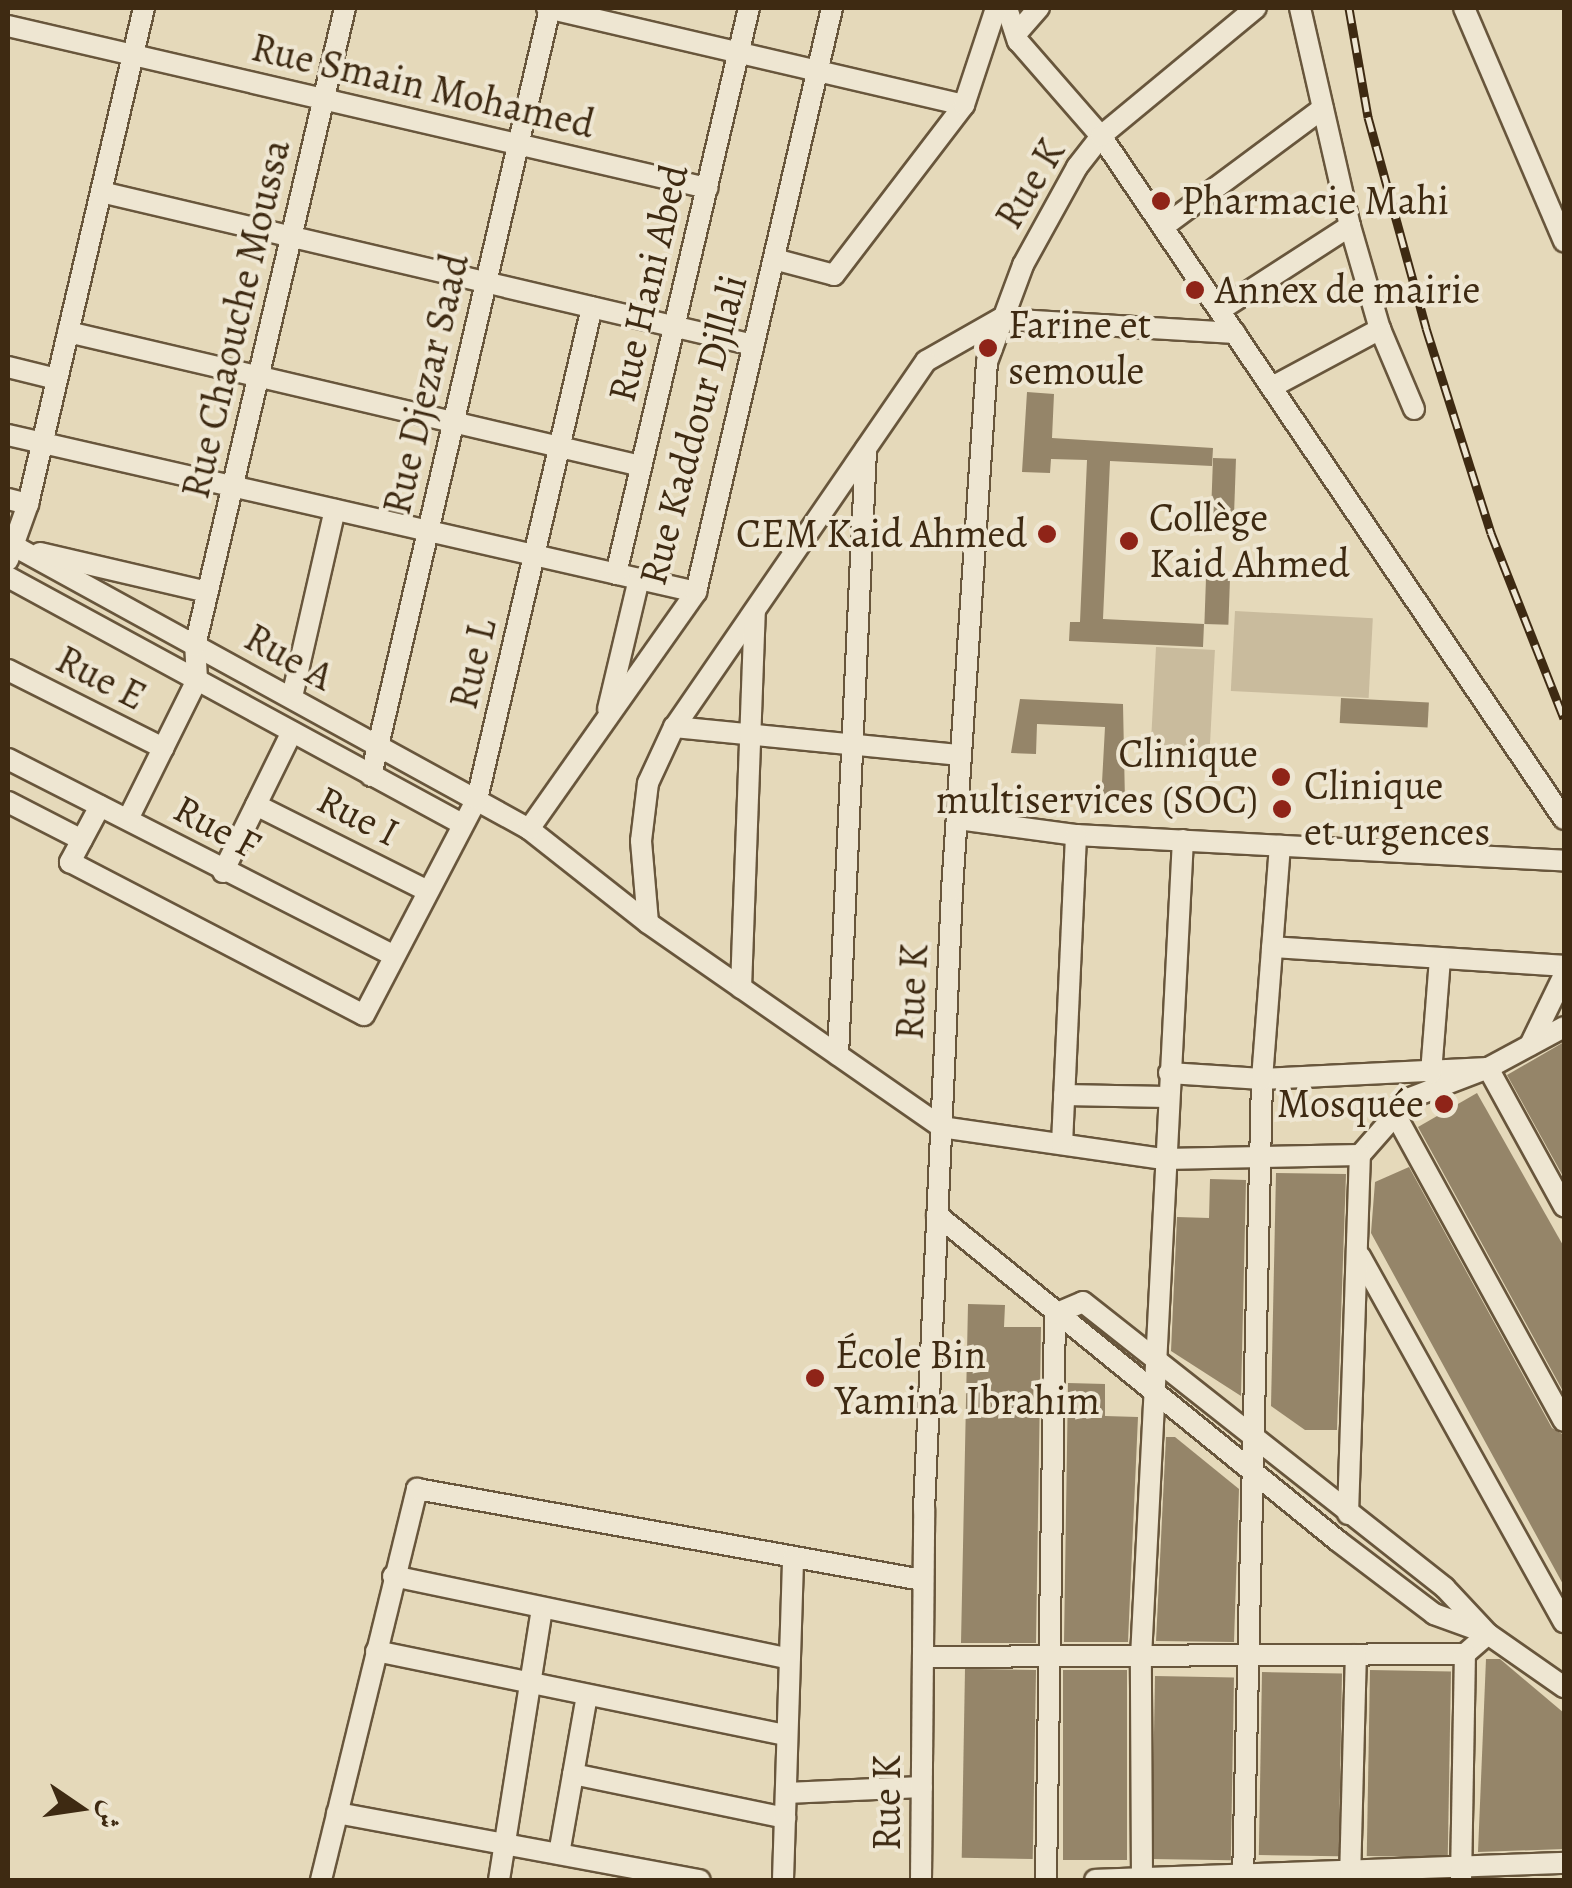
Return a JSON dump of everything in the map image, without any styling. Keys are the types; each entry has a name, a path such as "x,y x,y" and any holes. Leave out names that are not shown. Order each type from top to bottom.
{"street":[{"path":"144,8 42,442 18,502 11,553 208,592"},
{"name":"Rue Chaouche Moussa","path":"197,680 196,646 345,8"},
{"path":"549,8 964,105"},
{"name":"Rue Djezar Saad","path":"371,776 549,8"},
{"name":"Rue Hani Abed","path":"616,574 749,8"},
{"name":"Rue Kaddour Djllali","path":"529,829 696,592 832,8"},
{"path":"774,259 834,274 964,105 996,8"},
{"path":"1008,8 1016,34 1101,136 1564,819"},
{"path":"1016,34 1039,8"},
{"name":"Rue K","path":"921,1880 922,1580 937,1215 987,362 1000,319 1077,167 1101,136 1256,8"},
{"path":"1300,8 1350,226 1380,329 1414,408"},
{"path":"1464,8 1564,241"},
{"name":"Rue Smain Mohamed","path":"8,26 706,188"},
{"path":"1164,228 1323,108"},
{"path":"100,192 753,345"},
{"path":"1220,310 1350,226"},
{"name":"Rue L","path":"82,840 70,862 364,1014 477,800 592,307"},
{"path":"648,923 641,841 648,783 674,727 926,361 1000,319 1235,333"},
{"path":"1272,387 1380,329"},
{"path":"68,332 642,466"},
{"path":"8,368 57,379"},
{"path":"8,435 696,592"},
{"path":"838,1055 866,447"},
{"path":"223,872 287,729 335,510"},
{"name":"Rue A","path":"11,553 294,698 529,829 648,923 941,1127"},
{"path":"8,577 462,824"},
{"path":"604,724 638,579"},
{"path":"742,988 755,609"},
{"name":"Rue E","path":"8,670 163,748"},
{"path":"128,819 197,680"},
{"path":"674,727 750,738 961,756"},
{"name":"Rue F","path":"8,759 394,956"},
{"path":"8,802 82,840 100,806"},
{"name":"Rue I","path":"256,805 428,891"},
{"path":"958,819 1076,835 1564,862"},
{"path":"1062,1144 1076,835"},
{"path":"1142,1880 1141,1656 1151,1393 1182,840"},
{"path":"1242,1877 1262,1079 1280,846"},
{"path":"1272,947 1564,966"},
{"path":"1431,1073 1440,958"},
{"path":"1530,1045 1564,975"},
{"path":"1348,1514 1360,1256 1360,1155 1410,1098 1488,1068 1564,1025 1553,1002"},
{"path":"1169,1072 1262,1079 1488,1068"},
{"path":"1488,1068 1564,1206"},
{"path":"1064,1096 1168,1097"},
{"path":"1395,1114 1564,1421"},
{"path":"941,1127 1164,1159 1360,1155"},
{"path":"937,1215 1151,1393 1434,1614 1488,1634"},
{"path":"1360,1256 1564,1622"},
{"path":"1055,1314 1083,1302 1254,1442 1446,1588 1488,1634 1564,1686"},
{"path":"1046,1880 1055,1314"},
{"path":"322,1880 417,1489 922,1580"},
{"path":"784,1880 794,1557"},
{"path":"394,1576 789,1659"},
{"path":"499,1880 542,1609"},
{"path":"923,1657 1466,1654 1488,1634"},
{"path":"376,1652 787,1734"},
{"path":"1351,1875 1356,1654"},
{"path":"1462,1874 1466,1654"},
{"path":"560,1854 587,1695"},
{"path":"573,1774 785,1818"},
{"path":"786,1793 922,1787"},
{"path":"338,1813 700,1880"},
{"path":"1095,1880 1462,1874 1564,1862"}],"shaded area":[{"path":"1235,611 1373,618 1369,698 1231,691"},
{"path":"1156,647 1215,650 1209,759 1150,756"}],"building":[{"path":"1027,392 1054,394 1052,438 1213,448 1212,466 1110,461 1103,619 1204,624 1203,647 1069,641 1070,622 1080,622 1087,460 1051,459 1050,473 1022,472"},
{"path":"1213,458 1236,459 1234,523 1211,522"},
{"path":"1206,578 1230,579 1228,625 1204,624"},
{"path":"1341,698 1429,703 1428,728 1340,723"},
{"path":"1020,699 1123,704 1125,802 1101,801 1105,727 1037,724 1036,754 1011,753"},
{"path":"1564,1042 1564,1178 1507,1075"},
{"path":"1477,1093 1564,1247 1564,1393 1418,1127"},
{"path":"1409,1167 1552,1428 1564,1435 1564,1586 1371,1233 1375,1182"},
{"path":"1276,1173 1346,1174 1337,1430 1305,1430 1271,1406"},
{"path":"1210,1179 1246,1180 1241,1396 1171,1351 1177,1217 1209,1218"},
{"path":"968,1304 1005,1305 1004,1327 1041,1327 1036,1643 961,1643"},
{"path":"1068,1383 1105,1384 1105,1416 1138,1417 1128,1642 1064,1642"},
{"path":"1166,1437 1175,1437 1239,1489 1234,1642 1156,1641"},
{"path":"1486,1659 1500,1659 1564,1713 1564,1849 1478,1852"},
{"path":"965,1669 1036,1670 1033,1859 962,1858"},
{"path":"1063,1670 1127,1670 1127,1860 1063,1860"},
{"path":"1370,1670 1451,1671 1448,1857 1367,1856"},
{"path":"1262,1672 1342,1673 1339,1856 1259,1855"},
{"path":"1155,1676 1234,1677 1231,1860 1152,1859"}],"railway":[{"path":"1349,8 1368,117 1426,328 1491,533 1564,718"}],"place":[{"name":"Pharmacie Mahi","path":"1161,201"},
{"name":"Annex de mairie","path":"1195,290"},
{"name":"Farine et semoule","path":"988,348"},
{"name":"CEM Kaid Ahmed","path":"1047,534"},
{"name":"Collège Kaid Ahmed","path":"1129,541"},
{"name":"Clinique multiservices (SOC)","path":"1281,777"},
{"name":"Clinique et urgences","path":"1282,809"},
{"name":"Mosquée","path":"1444,1104"},
{"name":"École Bin Yamina Ibrahim","path":"815,1378"}]}
